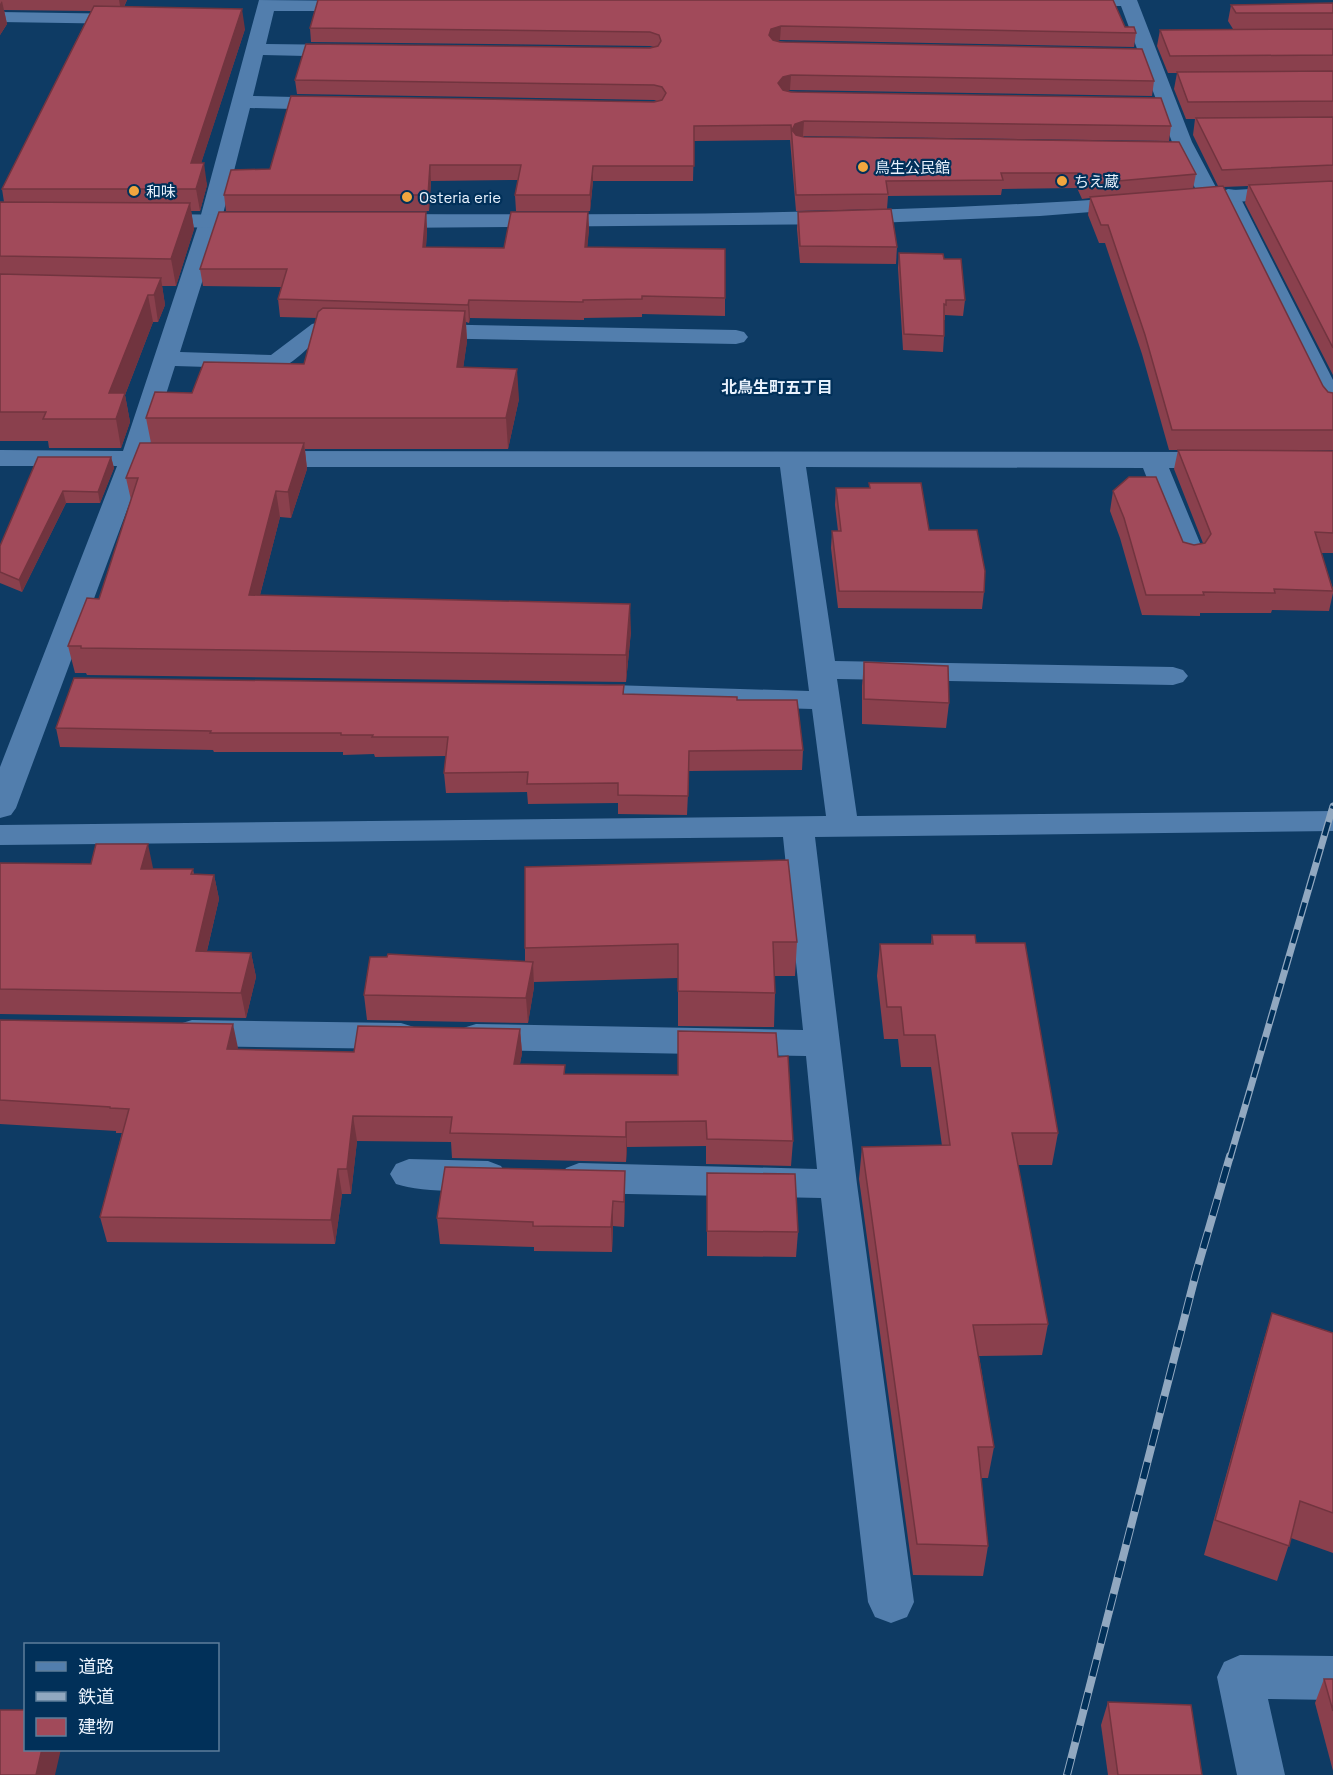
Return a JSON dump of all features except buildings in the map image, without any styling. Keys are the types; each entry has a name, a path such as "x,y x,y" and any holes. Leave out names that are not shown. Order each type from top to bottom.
{"street":[{"path":"0,17 137,20 141,0"},
{"path":"1058,1 1128,1 1186,149 1219,196 1333,404"},
{"path":"238,21 265,9 384,6"},
{"path":"0,808 59,686 166,359 174,296 210,222 265,9"},
{"path":"1125,55 1166,38"},
{"path":"255,49 363,51"},
{"path":"1159,81 1182,80"},
{"path":"241,102 347,104"},
{"path":"1144,104 1167,104"},
{"path":"1176,127 1198,127"},
{"path":"1162,149 1186,149"},
{"path":"364,222 823,220 936,216 1333,190"},
{"path":"128,221 281,222"},
{"path":"166,359 277,362 320,329 380,330"},
{"path":"403,331 736,337"},
{"path":"0,458 205,459"},
{"path":"241,459 1243,460"},
{"path":"792,459 843,826"},
{"path":"1153,460 1191,555"},
{"path":"821,670 1173,676"},
{"path":"547,693 826,700"},
{"path":"0,835 1333,821"},
{"path":"798,825 838,1184 891,1602"},
{"path":"155,1032 823,1043"},
{"path":"409,1174 838,1184"},
{"path":"1261,1775 1240,1677 1333,1678"}],"railway":[{"path":"1230,1158 1333,806"},
{"path":"1067,1775 1196,1273 1230,1156"}],"place":[{"name":"鳥生公民館","path":"863,167"},
{"name":"ちえ蔵","path":"1062,181"},
{"name":"和味","path":"134,191"},
{"name":"Osteria erie","path":"407,197"}],"district":[{"name":"北鳥生町五丁目","path":"777,387"}]}
